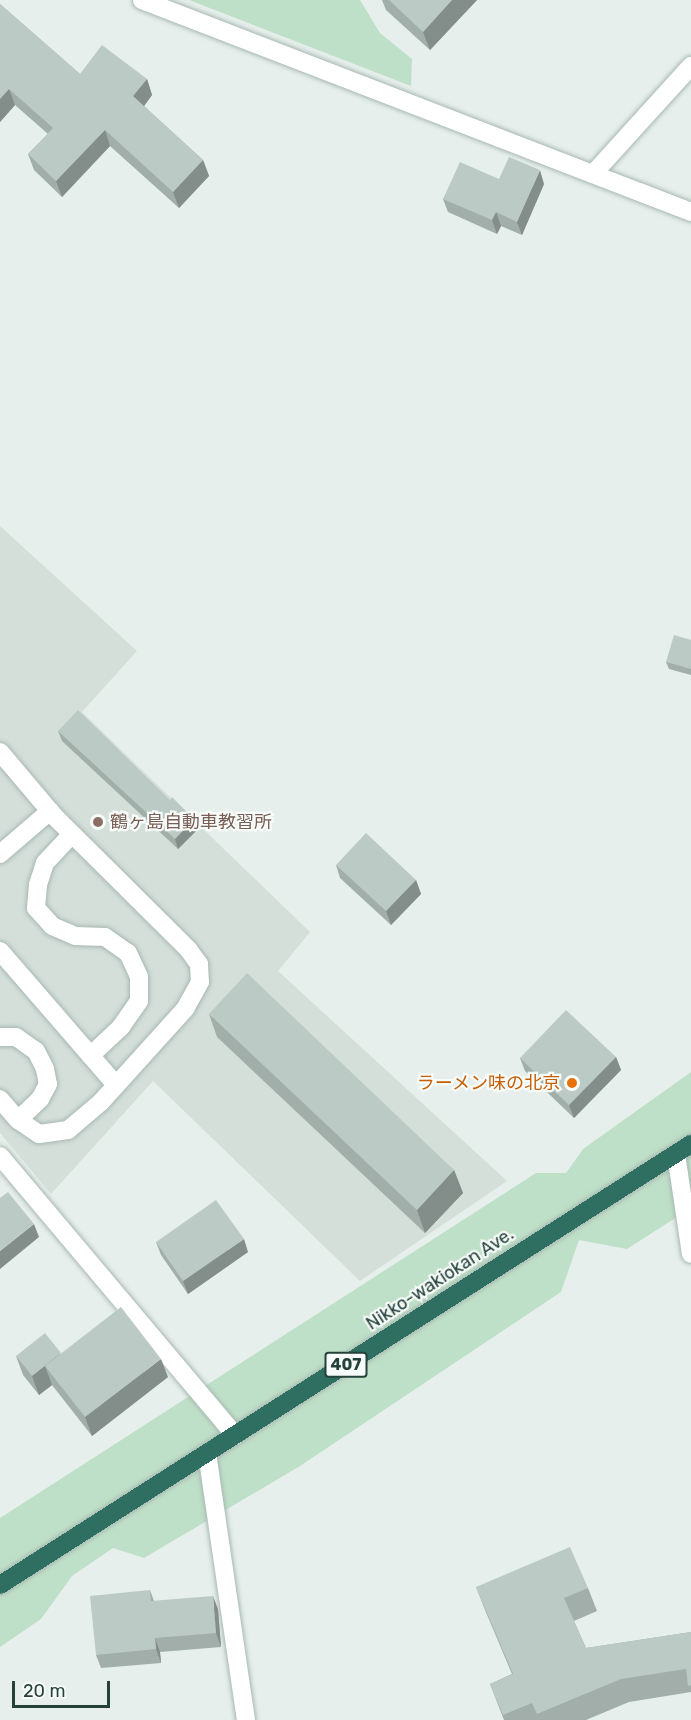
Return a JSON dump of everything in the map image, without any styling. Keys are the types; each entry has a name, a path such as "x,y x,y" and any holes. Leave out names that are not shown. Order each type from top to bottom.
{"highway":[{"name":"Nikko-wakiokan Ave.","path":"0,1585 684,1149"}],"street":[{"path":"142,0 691,212"},
{"path":"593,174 691,66"},
{"path":"0,752 50,811 199,964 200,982 185,1009 116,1085 68,1130 39,1134 18,1120 0,1099"},
{"path":"0,854 50,811"},
{"path":"72,834 45,863 38,885 36,908 52,926 75,936 105,937 128,953 139,977 139,1001 121,1027 90,1056"},
{"path":"2,957 116,1085"},
{"path":"0,1037 16,1038 36,1052 48,1084 40,1099 18,1120"},
{"path":"684,1149 691,1254"},
{"path":"0,1156 235,1435"},
{"path":"207,1453 246,1720"}],"shaded area":[{"name":"鶴ヶ島自動車教習所","path":"0,526 137,651 82,712 310,932 278,971 507,1181 360,1281 153,1081 51,1194 0,1133"}],"green space":[{"path":"189,0 360,0 380,33 412,59 411,86"},
{"path":"691,1072 691,1208 627,1249 579,1240 561,1292 300,1466 144,1558 113,1548 72,1576 41,1619 0,1647 0,1518 536,1173 566,1173 583,1149"}],"building":[{"path":"389,0 452,0 423,32"},
{"path":"0,4 80,74 102,45 147,79 133,96 203,160 173,192 105,130 56,181 28,154 53,128 9,89 0,99"},
{"path":"509,157 540,170 517,222 496,212 492,220 443,199 460,162 499,179"},
{"path":"674,635 691,640 691,669 666,662"},
{"path":"78,710 170,800 172,797 194,819 175,839 58,731"},
{"path":"366,833 416,880 386,911 336,865"},
{"path":"247,973 454,1170 417,1210 209,1014"},
{"path":"566,1010 616,1057 569,1105 520,1058"},
{"path":"8,1192 34,1224 0,1251 0,1198"},
{"path":"216,1200 244,1239 183,1281 156,1242"},
{"path":"121,1307 161,1359 85,1417 45,1366"},
{"path":"45,1333 61,1353 32,1376 16,1356"},
{"path":"570,1547 588,1588 564,1598 586,1648 691,1632 691,1685 688,1686 686,1669 621,1679 537,1714 532,1703 503,1715 490,1684 513,1674 476,1587"},
{"path":"150,1590 151,1601 213,1596 216,1633 155,1638 156,1649 96,1655 90,1596"}],"place":[{"name":"鶴ヶ島自動車教習所","path":"98,822"},
{"name":"ラーメン味の北京","path":"572,1083"}]}
